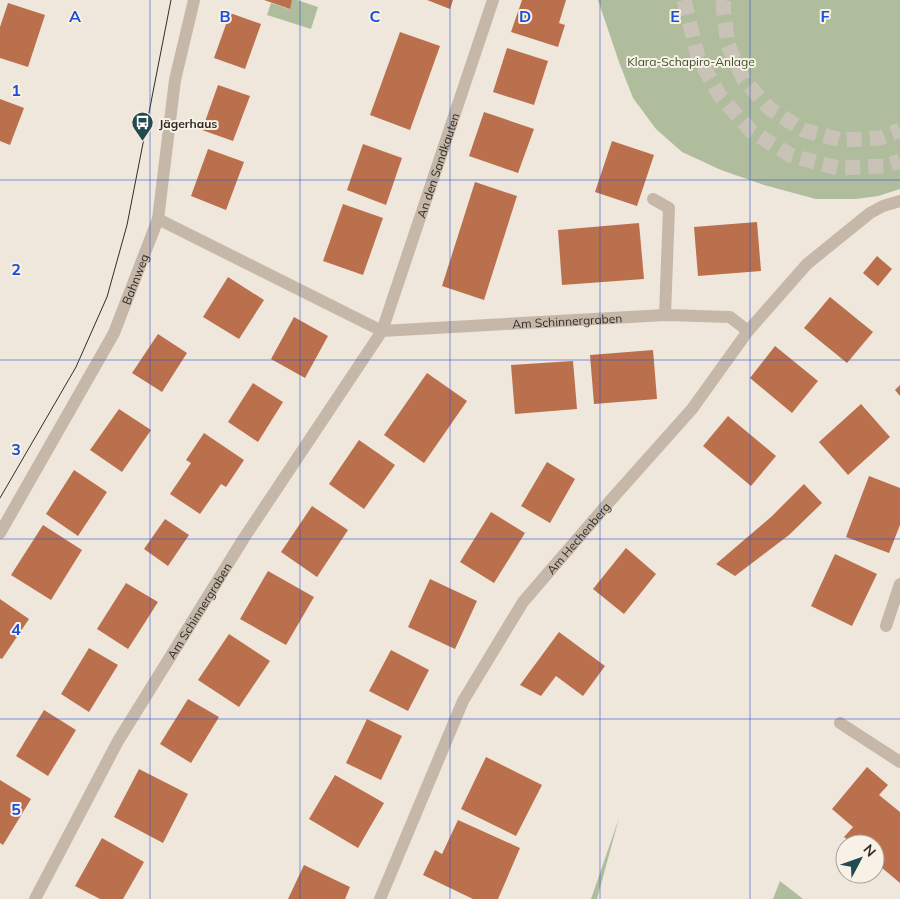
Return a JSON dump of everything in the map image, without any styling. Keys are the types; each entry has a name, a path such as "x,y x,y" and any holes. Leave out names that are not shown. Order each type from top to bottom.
{"street":[{"name":"Bahnweg","path":"0,533 114,333 158,219 175,80 194,0"},
{"name":"An den Sandkauten","path":"382,331 493,0"},
{"path":"653,199 669,208 665,315"},
{"name":"Am Hechenberg","path":"380,899 462,701 524,602 619,490 692,410 748,331 807,264 870,213 883,206 900,201"},
{"name":"Am Schinnergraben","path":"158,219 382,331 665,315 730,317 748,331"},
{"name":"Am Schinnergraben","path":"35,899 118,741 244,538 382,331"},
{"path":"886,626 899,593"},
{"path":"840,723 900,762"}],"green space":[{"path":"292,0 318,7 311,29 267,15 271,3 289,9"},
{"name":"Klara-Schapiro-Anlage","path":"598,0 900,0 900,189 878,196 856,199 816,199 764,185 721,170 682,152 656,129 633,98"},
{"path":"619,818 597,899 591,899"},
{"path":"780,881 803,899 773,899"}],"building":[{"path":"264,0 292,0 290,9"},
{"path":"427,0 453,0 450,9"},
{"path":"522,0 566,0 559,23 565,25 558,47 511,32"},
{"path":"8,3 45,15 28,67 0,58 0,27"},
{"path":"230,13 261,24 245,69 214,58"},
{"path":"400,32 440,46 410,130 370,115"},
{"path":"507,48 548,61 534,105 493,92"},
{"path":"218,85 250,96 233,141 202,130"},
{"path":"0,99 24,108 10,145 0,141"},
{"path":"484,112 534,129 518,173 469,156"},
{"path":"612,141 654,155 637,206 595,192"},
{"path":"363,144 402,158 386,205 347,190"},
{"path":"208,149 244,162 226,210 191,196"},
{"path":"475,182 517,196 484,300 442,286"},
{"path":"343,204 383,218 363,275 323,261"},
{"path":"757,222 761,271 698,276 694,227"},
{"path":"639,223 644,279 562,285 558,230"},
{"path":"877,256 892,269 878,286 863,273"},
{"path":"228,277 264,300 239,339 203,317"},
{"path":"830,297 873,332 847,363 804,328"},
{"path":"294,317 328,336 305,378 271,359"},
{"path":"158,334 187,353 162,392 132,373"},
{"path":"775,346 818,381 792,413 750,378"},
{"path":"653,350 657,399 594,404 590,355"},
{"path":"573,361 577,409 515,414 511,365"},
{"path":"427,373 467,401 424,463 384,435"},
{"path":"253,383 283,402 258,442 228,422"},
{"path":"900,385 900,396 895,390"},
{"path":"861,404 890,437 848,475 819,442"},
{"path":"119,409 151,430 122,472 90,450"},
{"path":"728,416 776,456 751,486 703,446"},
{"path":"204,433 244,460 226,487 221,484 200,514 170,494 191,463 186,460"},
{"path":"359,440 395,465 364,509 329,484"},
{"path":"547,462 575,479 550,523 521,506"},
{"path":"74,470 107,492 78,536 46,514"},
{"path":"869,476 900,488 900,525 889,553 846,537"},
{"path":"804,484 822,503 789,535 735,576 716,564 771,517"},
{"path":"312,506 348,530 317,577 281,552"},
{"path":"491,512 525,533 494,583 460,562"},
{"path":"165,519 189,535 168,566 144,549"},
{"path":"43,525 82,550 51,600 11,575"},
{"path":"626,548 656,574 624,614 593,589"},
{"path":"835,554 877,574 852,626 811,606"},
{"path":"268,571 314,597 286,645 240,619"},
{"path":"430,579 477,601 455,649 408,627"},
{"path":"126,583 158,602 128,649 97,629"},
{"path":"0,599 29,619 2,659 0,658"},
{"path":"559,632 605,666 583,696 556,676 541,696 520,685"},
{"path":"229,634 270,661 239,707 198,680"},
{"path":"89,648 118,665 89,712 61,694"},
{"path":"391,650 429,670 408,711 369,691"},
{"path":"188,699 219,717 191,763 160,744"},
{"path":"44,710 76,730 48,776 16,756"},
{"path":"367,719 402,736 381,780 346,763"},
{"path":"486,757 542,785 516,836 461,809"},
{"path":"867,767 888,785 879,795 900,812 900,883 885,870 885,834 847,834 853,827 832,809"},
{"path":"139,769 188,794 163,843 114,817"},
{"path":"335,775 384,803 358,848 309,819"},
{"path":"0,780 31,799 3,845 0,843"},
{"path":"458,820 520,848 498,899 473,899 423,875 435,850 442,854"},
{"path":"102,838 144,862 123,899 100,899 75,886"},
{"path":"304,865 350,887 345,899 288,899"}],"tunnel":[{"path":"684,0 698,57 720,96 751,131 792,156 838,168 885,166 900,161"},
{"path":"724,0 723,6 728,45 744,80 770,109 803,130 841,140 880,138 900,130"}],"tram line":[{"path":"0,498 76,367 107,297 127,225 171,0"}],"place":[{"name":"Jägerhaus","path":"143,142"}]}
